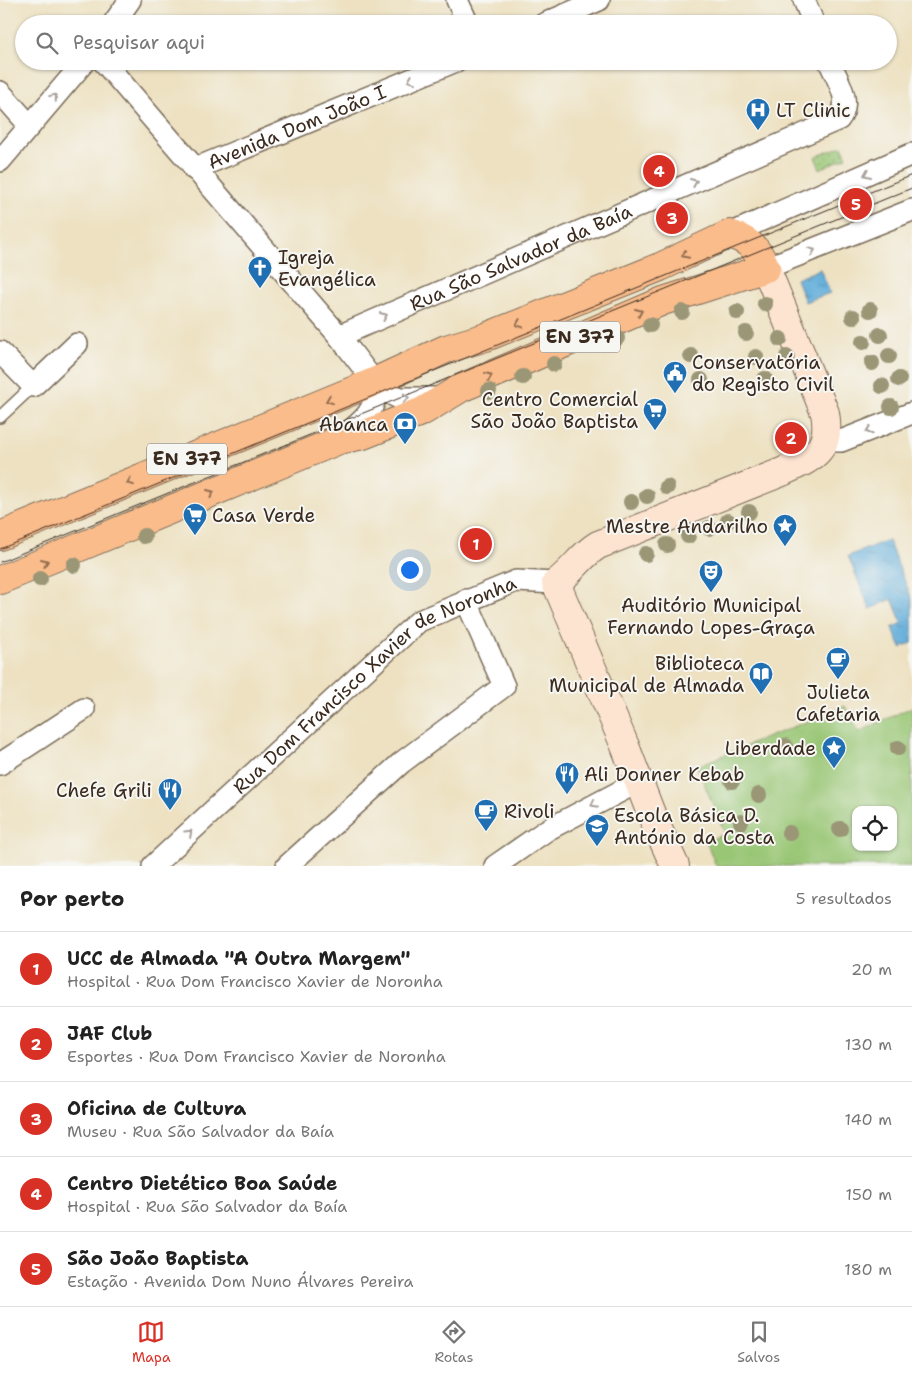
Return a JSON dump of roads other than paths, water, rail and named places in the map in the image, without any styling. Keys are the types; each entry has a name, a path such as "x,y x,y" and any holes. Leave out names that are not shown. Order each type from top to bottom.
{"main road":[{"path":"730,234 750,242 759,251 766,268"},
{"name":"EN 377","path":"0,536 374,382 446,349 486,337 660,267 730,234"},
{"name":"EN 377","path":"0,580 339,440 363,435 423,411 444,398 663,301 766,268"}],"street":[{"path":"119,15 130,0"},
{"path":"457,0 464,15"},
{"path":"565,15 599,0"},
{"path":"804,0 810,15"},
{"path":"0,161 77,70"},
{"path":"111,70 339,336 374,382 384,392 398,398 444,398"},
{"name":"Avenida Dom João I","path":"194,169 434,70"},
{"name":"Rua São Salvador da Baía","path":"339,336 838,119 845,109 845,101 833,70"},
{"path":"0,92 30,126"},
{"name":"EN 377","path":"730,234 912,154"},
{"name":"EN 377","path":"766,268 912,210"},
{"path":"675,866 638,782 625,746 556,583 566,576 581,558 598,545 811,458 825,441 826,413 766,268"},
{"path":"0,352 33,386 77,344"},
{"path":"339,440 363,422 372,409 376,395 374,382"},
{"path":"825,441 841,441 912,413"},
{"name":"Rua Dom Francisco Xavier de Noronha","path":"161,863 411,627 429,615 516,581 556,583"},
{"path":"287,866 401,763 504,686 466,600"},
{"path":"0,764 84,710"},
{"path":"495,866 547,830 638,782"}],"lane":[{"path":"0,416 33,386"}],"water":[{"path":"820,269 830,293 805,302 796,279"},
{"path":"888,540 912,599 912,643 901,648 892,628 902,623 892,599 870,609 848,556"}],"tram line":[{"path":"0,549 912,175"},
{"path":"0,562 912,188"}],"place":[{"name":"LT Clinic","path":"758,131"},
{"name":"Centro Dietético Boa Saúde","path":"659,171"},
{"name":"São João Baptista","path":"856,204"},
{"name":"Oficina de Cultura","path":"672,218"},
{"name":"Igreja Evangélica","path":"260,289"},
{"name":"Conservatória do Registo Civil","path":"675,394"},
{"name":"Centro Comercial São João Baptista","path":"655,431"},
{"name":"JAF Club","path":"791,438"},
{"name":"Abanca","path":"405,445"},
{"name":"Casa Verde","path":"195,536"},
{"name":"UCC de Almada \"A Outra Margem\"","path":"476,544"},
{"name":"Mestre Andarilho","path":"785,547"},
{"name":"Auditório Municipal Fernando Lopes-Graça","path":"711,593"},
{"name":"Julieta Cafetaria","path":"838,680"},
{"name":"Biblioteca Municipal de Almada","path":"761,695"},
{"name":"Liberdade","path":"834,769"},
{"name":"Ali Donner Kebab","path":"567,795"},
{"name":"Chefe Grili","path":"170,811"},
{"name":"Rivoli","path":"486,832"},
{"name":"Escola Básica D. António da Costa","path":"597,847"}]}
